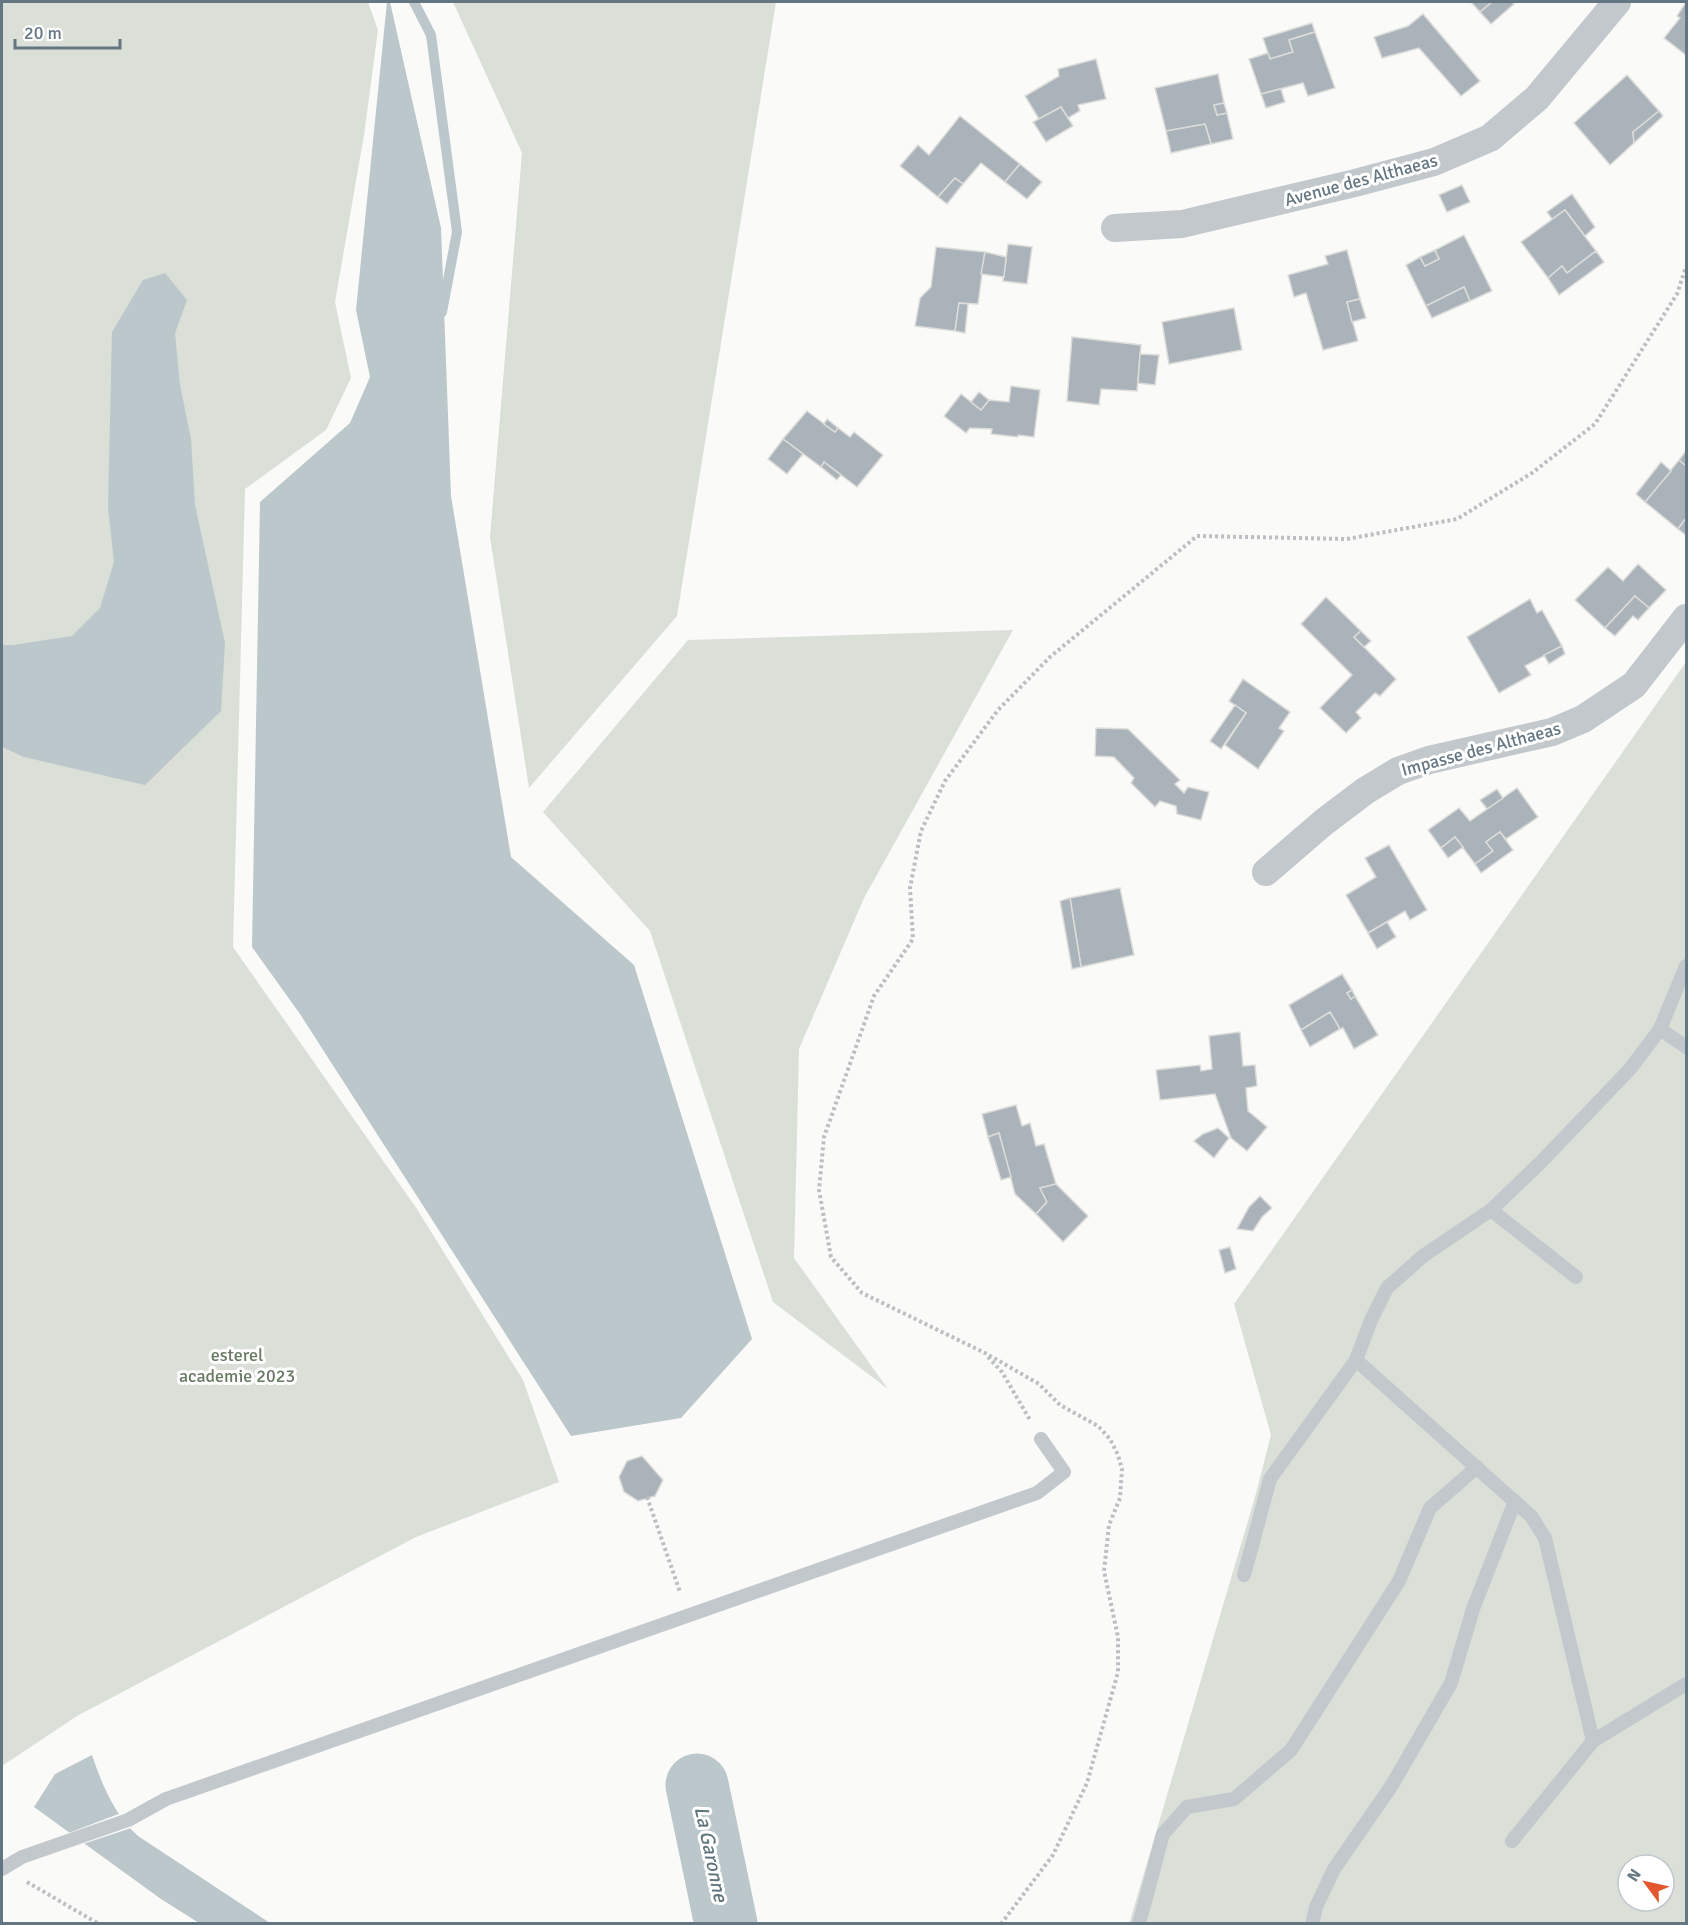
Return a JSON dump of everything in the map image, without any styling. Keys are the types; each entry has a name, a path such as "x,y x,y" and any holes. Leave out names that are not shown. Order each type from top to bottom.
{"street":[{"name":"Avenue des Althaeas","path":"1115,228 1182,224 1355,183 1434,162 1490,138 1537,98 1617,2"},
{"name":"Impasse des Althaeas","path":"1266,872 1365,790 1398,771 1429,760 1552,732 1583,719 1634,686 1686,618"}],"lane":[{"path":"1244,1575 1270,1479 1356,1360 1371,1320 1387,1288 1423,1256 1491,1210 1541,1162 1630,1069 1660,1029 1686,966"},
{"path":"1660,1029 1686,1047"},
{"path":"1491,1210 1576,1277"},
{"path":"1356,1360 1531,1516 1545,1538 1593,1741"},
{"path":"2,1868 22,1857 128,1820 166,1799 1037,1493 1064,1472 1041,1438"},
{"path":"1139,1923 1163,1834 1187,1807 1234,1799 1291,1750 1399,1581 1430,1508 1477,1467"},
{"path":"1311,1923 1334,1869 1392,1785 1451,1683 1473,1609 1515,1501"},
{"path":"1512,1841 1593,1741 1686,1683"}],"path":[{"path":"1001,1923 1053,1855 1087,1782 1118,1672 1118,1637 1104,1571 1109,1525 1120,1498 1122,1469 1110,1439 1098,1426 1060,1405 1039,1384 985,1353 862,1293 831,1257 819,1190 824,1137 874,996 913,939 910,888 921,831 945,781 998,710 1050,657 1197,536 1347,539 1457,519 1532,473 1595,424 1677,294 1686,267"},
{"path":"985,1353 1002,1371 1041,1438"},
{"path":"647,1497 683,1600"},
{"path":"2,1868 99,1923"}],"green space":[{"name":"esterel academie 2023","path":"2,2 368,2 378,30 364,135 335,302 351,378 326,430 245,489 233,947 417,1209 523,1380 559,1482 416,1537 77,1716 2,1766"},
{"path":"453,2 776,2 677,616 529,788 490,537 522,153"},
{"path":"1013,630 864,898 799,1049 794,1258 888,1389 773,1302 650,931 543,812 688,640"},
{"path":"1686,662 1686,1923 1129,1924 1255,1497 1271,1435 1234,1304"}],"water":[{"path":"387,2 390,2 441,228 451,496 511,857 634,965 752,1339 681,1418 571,1436 300,1014 252,947 260,502 350,423 370,377 356,310"},
{"path":"165,273 187,300 175,333 180,385 191,439 195,505 225,643 221,711 145,785 24,757 2,747 2,645 72,636 100,608 114,562 108,507 112,332 143,280"},
{"path":"92,1755 110,1798 122,1818 138,1836 270,1923 199,1923 161,1899 34,1807 55,1774"},
{"path":"707,1782 735,1848 744,1889 693,1900 686,1865 686,1788"}],"pier":[{"path":"121,1813 131,1828 80,1845 66,1834"}],"building":[{"path":"1471,2 1492,2 1480,12"},
{"path":"1492,2 1512,2 1514,4 1491,24 1480,12"},
{"path":"1686,2 1686,55 1664,38 1680,18 1677,16"},
{"path":"1423,14 1480,81 1461,96 1419,48 1382,58 1374,37 1408,26"},
{"path":"1312,23 1315,32 1289,40 1293,52 1270,59 1263,38"},
{"path":"1315,32 1335,88 1308,96 1303,83 1261,94 1249,59 1268,53 1270,59 1293,52 1289,40"},
{"path":"1096,59 1106,99 1078,105 1080,111 1068,118 1061,107 1039,119 1025,96 1059,76 1058,69"},
{"path":"1218,74 1224,103 1214,105 1217,115 1227,113 1233,139 1211,144 1205,124 1166,131 1155,88"},
{"path":"1627,75 1659,111 1633,132 1634,143 1610,165 1574,123"},
{"path":"1281,89 1285,102 1266,108 1261,94"},
{"path":"1224,103 1227,113 1217,115 1214,105"},
{"path":"1061,107 1073,126 1046,142 1033,122"},
{"path":"1659,111 1663,116 1634,143 1633,132"},
{"path":"960,116 1020,164 1005,182 981,163 963,184 955,178 938,197 900,166 918,145 929,155"},
{"path":"1205,124 1211,144 1171,153 1166,131"},
{"path":"1020,164 1042,182 1027,199 1005,182"},
{"path":"955,178 963,184 947,204 938,197"},
{"path":"1462,185 1470,202 1447,212 1439,195"},
{"path":"1572,194 1595,227 1585,236 1565,210 1552,219 1547,212"},
{"path":"1565,210 1596,251 1567,273 1562,266 1548,278 1521,242"},
{"path":"1464,235 1492,291 1470,301 1464,287 1426,306 1406,265 1420,257 1425,266 1439,259 1435,250"},
{"path":"1008,244 1032,247 1027,284 1003,281"},
{"path":"936,247 985,252 978,304 959,303 955,331 915,326 920,298 931,287"},
{"path":"1347,250 1360,299 1347,302 1358,341 1323,350 1306,293 1294,297 1288,275 1328,264 1325,256"},
{"path":"1435,250 1439,259 1425,266 1420,257"},
{"path":"1596,251 1604,262 1559,295 1548,278 1562,266 1567,273"},
{"path":"985,252 1006,257 1004,277 981,274"},
{"path":"1464,287 1470,301 1432,318 1426,306"},
{"path":"1360,299 1366,318 1352,322 1347,302"},
{"path":"959,303 968,304 965,333 955,331"},
{"path":"1234,308 1242,350 1169,364 1162,322"},
{"path":"1072,337 1141,345 1137,391 1101,389 1099,405 1067,401"},
{"path":"1140,354 1159,355 1155,385 1138,383"},
{"path":"1011,386 1040,390 1034,437 991,434 992,429 970,428 966,433 944,416 961,394 981,410 989,400 1009,402"},
{"path":"979,392 989,400 981,410 971,402"},
{"path":"807,411 835,432 838,428 850,437 854,432 883,455 857,487 824,462 821,467 783,439"},
{"path":"827,419 838,428 835,432 824,424"},
{"path":"783,439 803,454 787,474 768,459"},
{"path":"1686,451 1686,466 1679,460"},
{"path":"1679,460 1686,466 1686,518 1678,529 1645,502"},
{"path":"824,462 841,475 837,480 821,467"},
{"path":"1661,462 1671,471 1645,502 1636,494"},
{"path":"1686,518 1686,535 1678,529"},
{"path":"1638,564 1666,590 1649,608 1635,596 1605,628 1575,600 1608,567 1623,581"},
{"path":"1635,596 1649,608 1638,620 1633,616 1615,636 1605,628"},
{"path":"1326,597 1361,631 1354,637 1396,679 1380,696 1375,693 1356,712 1361,718 1346,733 1320,708 1352,675 1301,624"},
{"path":"1530,599 1537,613 1542,610 1562,646 1525,666 1531,675 1499,693 1467,637"},
{"path":"1361,631 1371,641 1364,647 1354,637"},
{"path":"1562,646 1565,654 1549,664 1544,655"},
{"path":"1243,679 1290,712 1279,728 1284,731 1258,769 1225,745 1246,713 1229,701"},
{"path":"1235,705 1246,713 1221,749 1210,741"},
{"path":"1096,728 1128,729 1180,780 1175,784 1184,793 1188,787 1209,792 1201,820 1177,814 1176,806 1160,801 1155,807 1131,783 1134,778 1114,757 1095,756"},
{"path":"1517,788 1538,817 1506,839 1500,832 1486,842 1493,851 1475,864 1455,837 1441,848 1428,830 1459,808 1470,821"},
{"path":"1497,789 1503,798 1487,809 1480,800"},
{"path":"1500,832 1513,850 1481,873 1475,864 1493,851 1486,842"},
{"path":"1455,837 1463,847 1448,858 1441,848"},
{"path":"1389,845 1427,910 1410,920 1405,911 1368,933 1346,895 1376,877 1365,858"},
{"path":"1120,888 1134,955 1081,967 1070,898"},
{"path":"1070,898 1081,967 1072,969 1060,901"},
{"path":"1387,922 1396,937 1377,949 1368,933"},
{"path":"1342,974 1352,990 1347,993 1351,999 1355,996 1378,1035 1354,1049 1343,1028 1340,1029 1330,1012 1301,1030 1289,1005"},
{"path":"1352,990 1355,996 1351,999 1347,993"},
{"path":"1330,1012 1340,1029 1310,1047 1301,1030"},
{"path":"1240,1032 1243,1066 1255,1065 1257,1086 1246,1088 1248,1111 1267,1127 1247,1151 1231,1138 1215,1094 1160,1100 1156,1070 1200,1065 1201,1071 1212,1069 1209,1036"},
{"path":"1016,1105 1022,1126 1030,1123 1036,1146 1044,1144 1056,1184 1040,1188 1047,1202 1036,1214 1015,1194 999,1133 988,1137 982,1114"},
{"path":"1218,1128 1229,1138 1214,1158 1194,1141 1203,1134"},
{"path":"999,1133 1011,1177 1001,1180 988,1137"},
{"path":"1056,1184 1088,1216 1063,1242 1036,1214 1047,1202 1040,1188"},
{"path":"1260,1196 1272,1208 1262,1217 1253,1231 1237,1229 1249,1207"},
{"path":"1230,1247 1236,1269 1225,1273 1219,1250"},
{"path":"642,1456 663,1480 655,1496 638,1501 624,1492 619,1477 627,1461"}],"waterway":[{"path":"414,2 431,35 457,232 442,312"},
{"name":"La Garonne","path":"697,1785 726,1924"}]}
